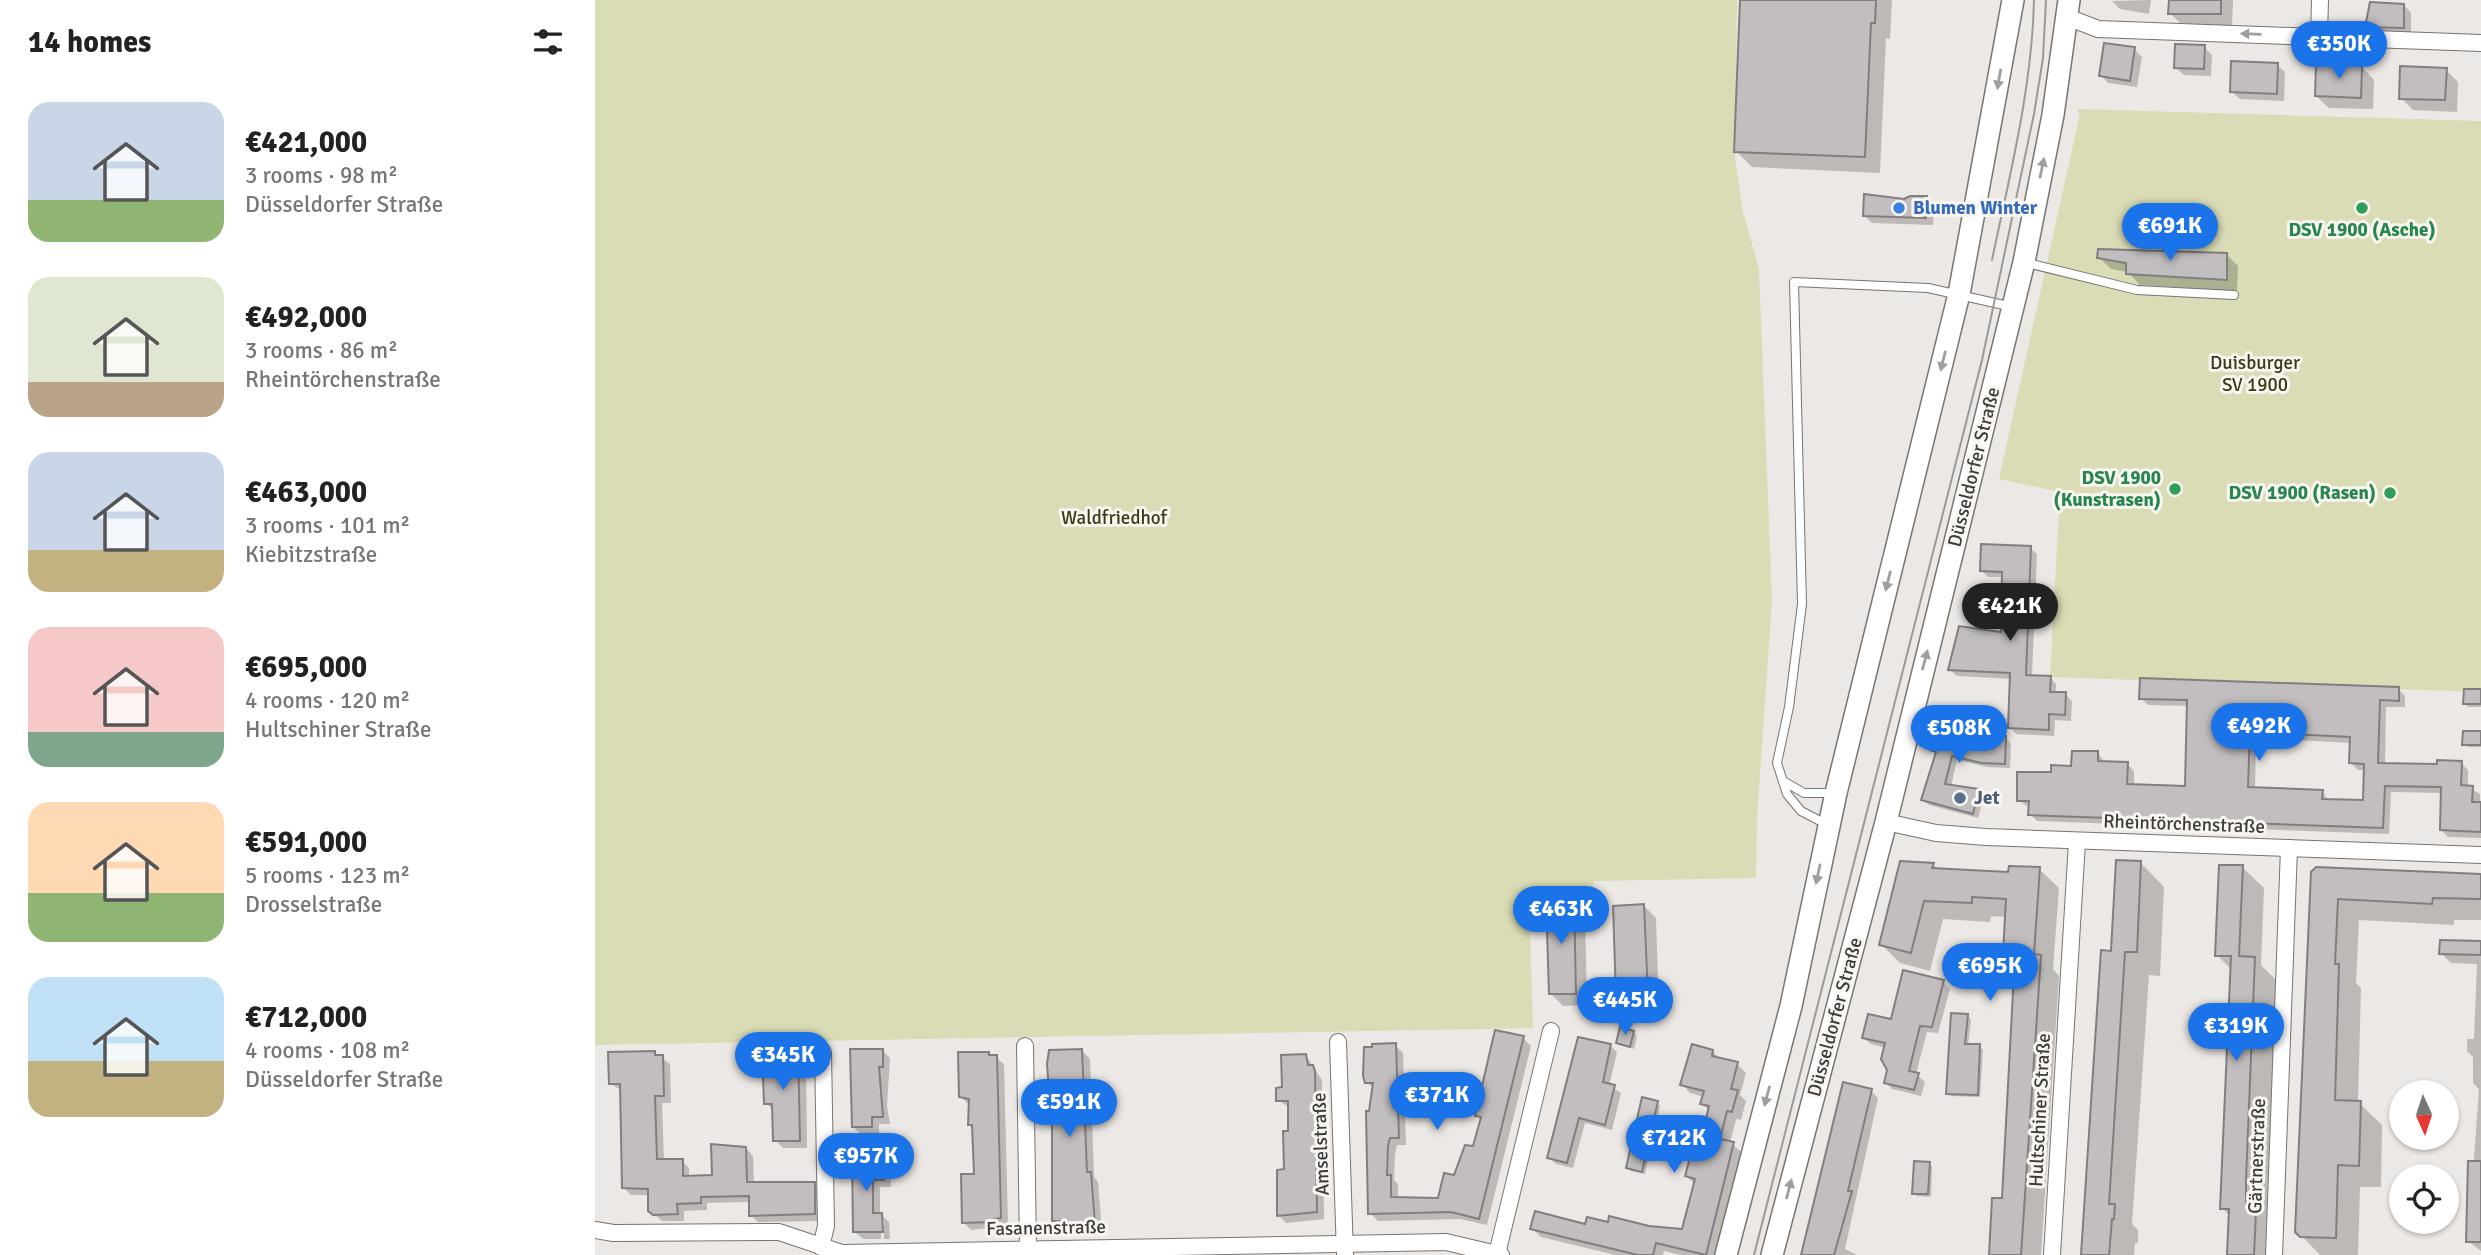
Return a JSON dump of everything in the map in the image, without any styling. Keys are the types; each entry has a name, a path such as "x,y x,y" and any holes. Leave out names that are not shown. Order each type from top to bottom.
{"main road":[{"path":"1726,1255 1791,1006 1828,825 1959,294 2013,0"},
{"name":"Düsseldorfer Straße","path":"1772,1255 1886,822 2024,262 2053,115 2068,9"}],"street":[{"path":"2319,36 2320,0"},
{"path":"2068,9 2098,29 2481,43"},
{"name":"Rheintörchenstraße","path":"1886,822 1936,833 2077,842 2481,855"},
{"name":"Hultschiner Straße","path":"2052,1255 2077,842"},
{"name":"Gärtnerstraße","path":"2274,1255 2289,848"},
{"path":"1499,1254 1551,1031"},
{"name":"Amselstraße","path":"1338,1042 1345,1249"},
{"path":"1025,1046 1028,1249"},
{"path":"821,1247 826,1226 823,1052"},
{"name":"Fasanenstraße","path":"595,1230 613,1233 779,1232 842,1253 1028,1249 1345,1249 1446,1242 1499,1254"}],"lane":[{"path":"2024,262 2137,290 2234,295"},
{"path":"1828,825 1801,811 1787,794 1780,779 1777,762 1789,707 1802,604 1794,282 1928,288 2013,307"},
{"path":"1780,779 1804,793 1836,793"}],"green space":[{"name":"Waldfriedhof","path":"595,0 1737,0 1735,159 1743,212 1759,269 1772,601 1757,818 1756,878 1593,881 1593,897 1529,896 1533,1028 595,1045"},
{"name":"Duisburger SV 1900","path":"2078,109 2481,121 2481,692 2050,677 2060,492 1999,479 2079,118"}],"building":[{"path":"1740,0 1876,0 1875,23 1871,23 1865,157 1734,152"},
{"path":"2169,0 2221,0 2221,14 2168,14"},
{"path":"2370,2 2404,4 2404,28 2365,27"},
{"path":"2104,43 2135,47 2130,81 2099,76"},
{"path":"2175,44 2205,45 2204,69 2174,68"},
{"path":"2231,61 2278,63 2277,94 2230,92"},
{"path":"2316,64 2362,66 2361,98 2315,96"},
{"path":"2400,66 2447,68 2445,100 2399,99"},
{"path":"1864,194 1904,199 1910,196 1927,196 1926,218 1863,216"},
{"path":"2098,249 2227,253 2227,280 2126,274 2126,263 2097,258"},
{"path":"1981,544 2031,546 2026,675 2051,676 2050,692 2066,692 2065,715 2049,714 2049,730 2008,728 2010,673 1948,670 1959,626 2001,632 2002,572 1980,571"},
{"path":"2140,678 2399,687 2399,701 2380,700 2378,763 2437,764 2437,760 2462,761 2461,785 2473,786 2472,802 2481,802 2481,832 2440,830 2441,787 2385,786 2383,828 2028,815 2029,801 2017,801 2017,772 2051,772 2051,765 2071,766 2072,751 2098,751 2098,761 2128,762 2127,784 2185,786 2187,700 2139,699","holes":["2250,732 2350,737 2349,763 2364,764 2363,800 2322,799 2323,790 2248,787"]},
{"path":"2464,689 2481,689 2481,704 2463,704"},
{"path":"1936,724 1986,736 2006,736 2005,764 1981,763 1952,756 1945,784 1979,789 1973,814 1921,800 1936,752 1930,750"},
{"path":"2463,731 2481,731 2481,745 2462,745"},
{"path":"2116,860 2141,861 2137,952 2125,952 2109,1204 2115,1204 2114,1219 2109,1255 2081,1255 2101,950 2111,951"},
{"path":"1900,861 1934,863 1932,868 2008,872 2009,866 2040,867 2034,954 2041,955 2021,1255 1989,1255 1992,1198 2002,1198 2015,954 2003,953 2006,899 1972,897 1972,903 1924,901 1911,953 1879,945"},
{"path":"2219,865 2243,865 2239,956 2255,957 2246,1180 2246,1210 2256,1211 2254,1255 2227,1255 2229,1209 2220,1209 2231,956 2215,956"},
{"path":"2316,867 2481,874 2481,899 2433,898 2432,904 2338,899 2335,1100 2361,1101 2359,1166 2338,1165 2336,1238 2300,1237 2295,1232 2311,872"},
{"path":"1574,899 1576,994 1549,994 1546,900"},
{"path":"1644,904 1648,996 1616,997 1613,906"},
{"path":"2440,940 2481,941 2481,955 2439,954"},
{"path":"1903,970 1944,980 1932,1027 1920,1026 1909,1071 1919,1073 1914,1090 1884,1083 1887,1070 1881,1059 1885,1043 1862,1038 1868,1014 1891,1019"},
{"path":"1951,1013 1968,1014 1965,1044 1980,1044 1978,1095 1946,1094"},
{"path":"1620,1027 1634,1031 1630,1047 1616,1043"},
{"path":"1495,1030 1524,1036 1479,1219 1451,1212 1368,1214 1366,1111 1369,1111 1373,1083 1365,1083 1363,1076 1364,1047 1396,1043 1399,1138 1390,1138 1388,1146 1387,1175 1391,1175 1391,1197 1438,1198 1444,1173 1454,1175 1465,1145 1473,1146 1481,1117 1475,1116"},
{"path":"1578,1037 1611,1044 1603,1082 1615,1085 1605,1125 1579,1118 1567,1163 1547,1158"},
{"path":"1692,1044 1713,1050 1712,1056 1738,1062 1731,1089 1738,1090 1732,1112 1727,1111 1720,1139 1734,1142 1706,1255 1656,1243 1653,1255 1638,1255 1530,1229 1535,1211 1585,1224 1587,1217 1608,1222 1609,1216 1649,1226 1682,1229 1695,1179 1685,1176 1696,1135 1702,1136 1709,1106 1700,1104 1704,1091 1680,1085"},
{"path":"798,1049 800,1141 773,1141 772,1104 764,1104 762,1050"},
{"path":"850,1049 883,1049 883,1067 879,1067 883,1117 872,1117 872,1127 852,1127"},
{"path":"1082,1049 1087,1172 1091,1172 1095,1224 1068,1224 1068,1221 1052,1221 1052,1130 1047,1064 1049,1050"},
{"path":"655,1051 655,1055 663,1055 664,1096 655,1096 657,1159 683,1159 683,1176 712,1175 711,1144 746,1147 747,1182 815,1182 815,1214 749,1216 749,1196 701,1197 701,1203 677,1204 678,1214 653,1215 648,1211 648,1189 622,1188 620,1084 609,1084 608,1052"},
{"path":"958,1052 989,1052 989,1055 997,1055 1001,1218 994,1219 994,1222 962,1223 961,1174 974,1174 972,1125 968,1125 969,1099 959,1097"},
{"path":"1306,1054 1308,1065 1313,1065 1315,1071 1317,1212 1277,1216 1277,1170 1284,1169 1283,1131 1288,1131 1288,1101 1276,1101 1276,1088 1282,1087 1281,1055"},
{"path":"1843,1082 1872,1089 1848,1191 1852,1191 1834,1255 1801,1255"},
{"path":"1642,1097 1658,1101 1642,1172 1626,1168"},
{"path":"852,1155 884,1156 884,1180 873,1180 873,1213 882,1213 883,1232 853,1232"},
{"path":"1914,1161 1930,1162 1928,1194 1912,1194"},
{"path":"2468,1161 2481,1161 2481,1242 2466,1242"}],"tram line":[{"path":"1992,260 2025,98 2034,0"},
{"path":"1754,1255 1982,360 2034,114 2043,58 2046,0"}],"place":[{"name":"Blumen Winter","path":"1899,208"},
{"name":"DSV 1900 (Asche)","path":"2362,208"},
{"name":"DSV 1900 (Kunstrasen)","path":"2175,489"},
{"name":"DSV 1900 (Rasen)","path":"2390,493"},
{"name":"Jet","path":"1960,798"}]}
